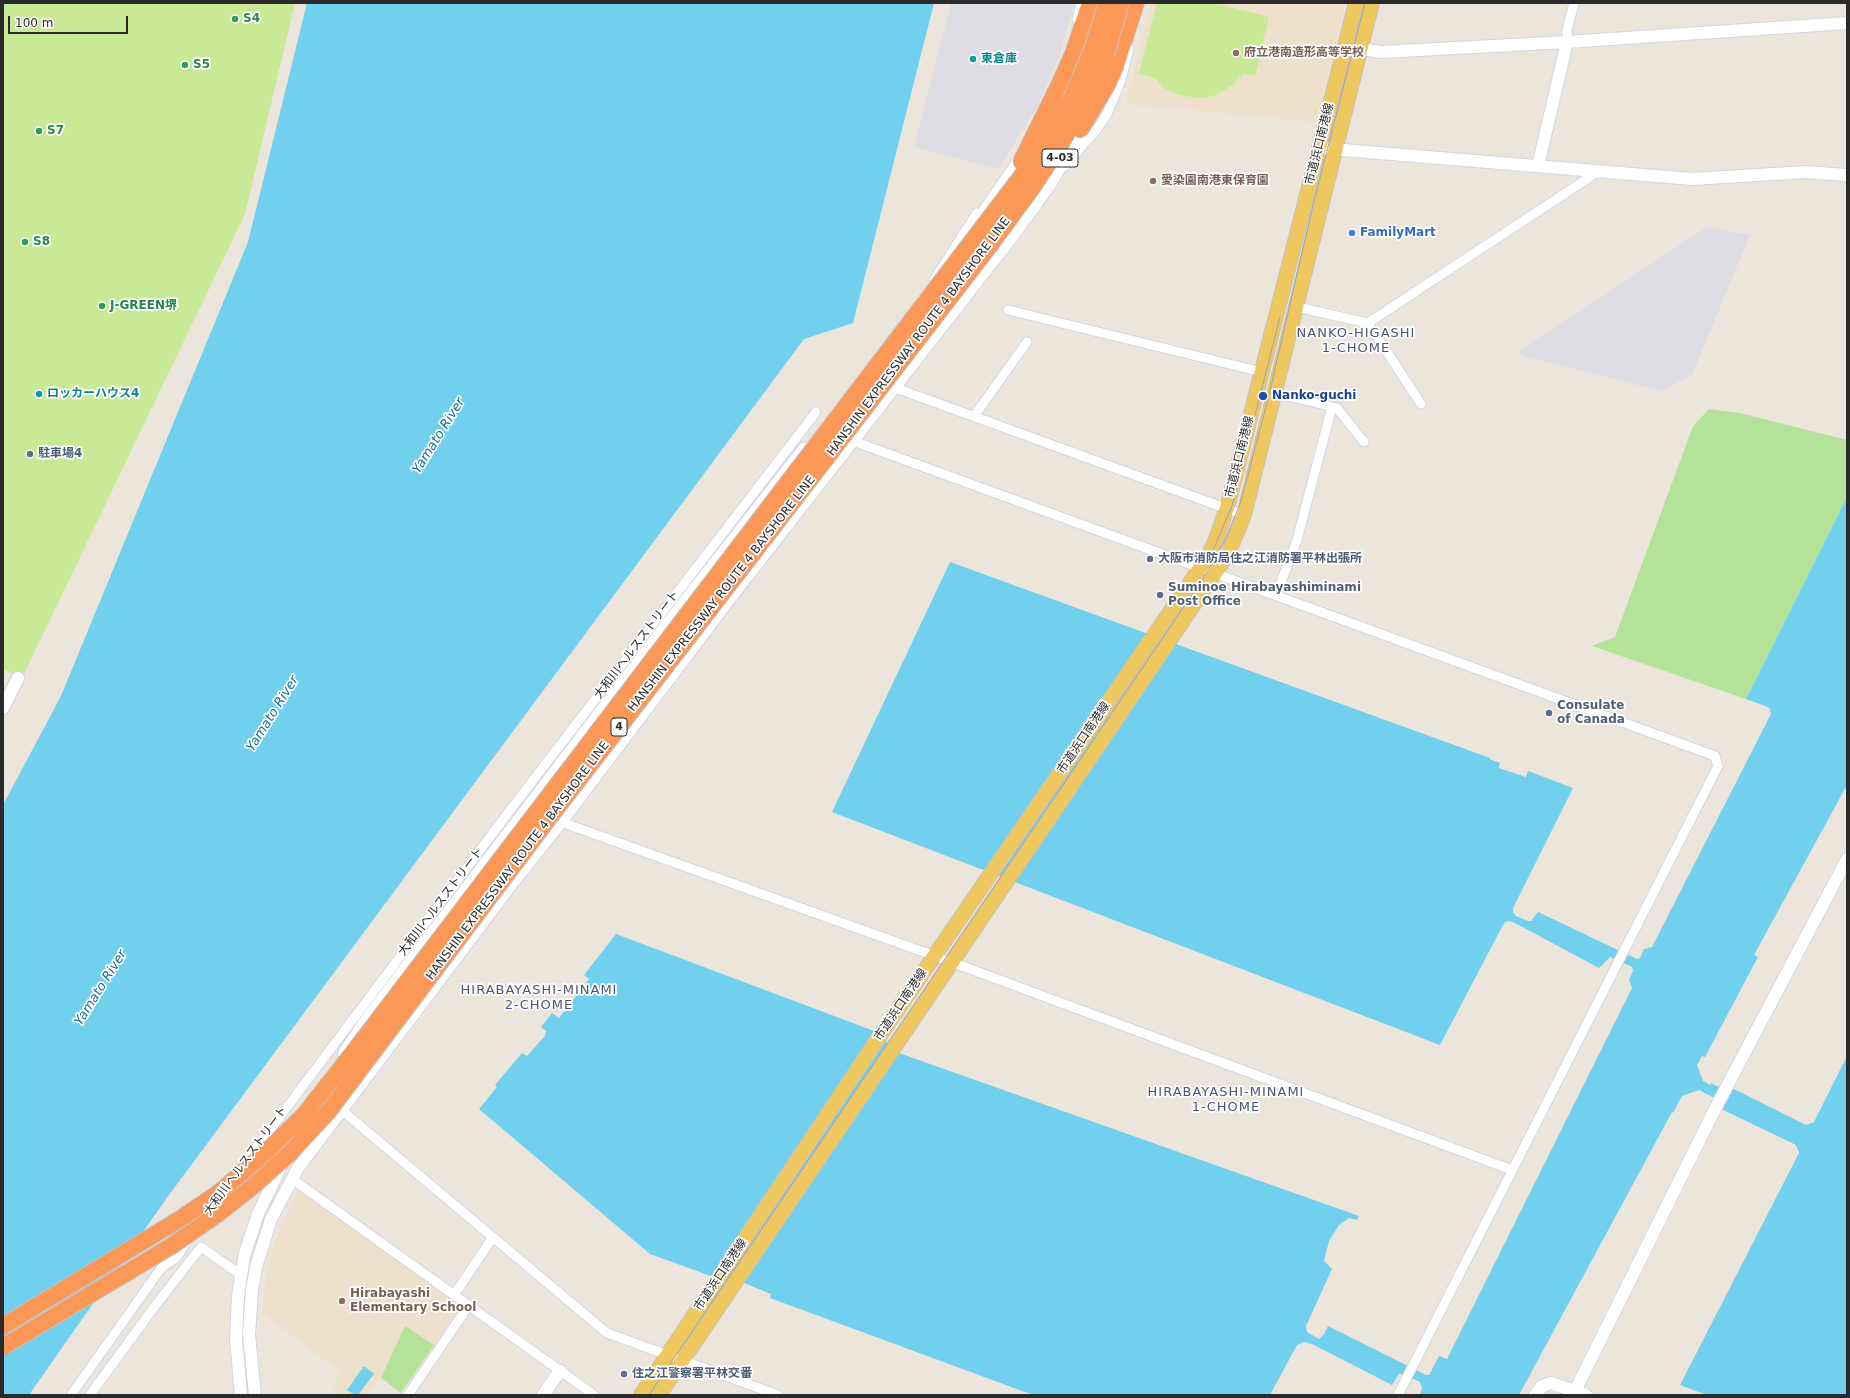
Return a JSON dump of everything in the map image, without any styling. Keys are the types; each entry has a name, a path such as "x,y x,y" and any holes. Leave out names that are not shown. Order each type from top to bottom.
{"highway":[{"name":"4-03","path":"967,248 1012,178 1042,123 1073,54 1090,3"},
{"name":"HANSHIN EXPRESSWAY ROUTE 4 BAYSHORE LINE","path":"3,1326 217,1194 265,1153 304,1115 1020,179 1059,120 1082,75 1100,28 1107,3"},
{"name":"HANSHIN EXPRESSWAY ROUTE 4 BAYSHORE LINE","path":"3,1347 173,1245 219,1213 271,1171 309,1133 362,1068 549,818 991,244 1039,177 1075,121 1100,68 1121,3"},
{"name":"4-03","path":"991,244 1048,174 1096,106 1108,85 1116,65 1136,3"}],"main road":[{"name":"市道浜口南港線","path":"641,1395 881,1034 1200,568 1216,539 1227,508 1356,3"},
{"name":"市道浜口南港線","path":"659,1395 953,962 1004,884 1216,574 1235,541 1244,515 1276,393 1372,3"}],"street":[{"path":"934,280 964,230 1029,137 1059,74 1081,3"},
{"path":"241,1395 236,1338 238,1297 245,1253 258,1214 273,1180 320,1092 367,1019 534,802 677,612 834,411 985,211 1049,116 1072,75 1097,3"},
{"path":"1051,183 1079,134 1103,83 1117,44 1128,3"},
{"path":"255,1395 249,1335 252,1290 262,1243 292,1179 309,1152 796,512 1014,234 1051,183 1097,129 1107,114 1120,82 1140,3"},
{"path":"1538,166 1567,42 1567,30 1574,3"},
{"path":"1361,49 1381,52 1567,42 1847,23"},
{"path":"1319,148 1692,179 1806,172 1847,175"},
{"path":"1368,323 1599,171"},
{"path":"1297,307 1368,323 1421,404"},
{"path":"1008,310 1262,372"},
{"path":"974,416 1027,342"},
{"path":"893,387 1244,515"},
{"path":"1276,393 1337,408 1364,442"},
{"path":"1276,595 1297,540 1332,407"},
{"path":"834,411 853,441 1715,756 1718,766 1400,1391"},
{"name":"大和川ヘルスストリート","path":"71,1395 162,1267 176,1258 278,1119 483,846 816,412"},
{"path":"3,708 18,678"},
{"path":"534,802 561,822 953,962 1512,1170"},
{"path":"1535,1395 1538,1389 1546,1384 1556,1384 1580,1393 1716,1107 1847,859"},
{"path":"320,1092 607,1333 778,1395"},
{"path":"292,1179 594,1395"},
{"path":"454,1295 493,1237"},
{"path":"90,1395 155,1306 201,1247 241,1275"},
{"path":"408,1395 469,1305"},
{"path":"543,1395 560,1370"}],"shaded area":[{"path":"951,3 1074,3 1061,52 1037,107 998,169 914,147"},
{"name":"府立港南造形高等学校","path":"1151,3 1346,3 1317,122 1126,104"},
{"path":"1707,227 1750,235 1692,375 1661,391 1523,356 1520,351"},
{"name":"Hirabayashi Elementary School","path":"302,1191 458,1304 458,1309 434,1345 405,1326 384,1373 367,1395 343,1395 332,1387 341,1372 262,1313 267,1270 274,1244 296,1193"}],"green space":[{"name":"J-GREEN堺","path":"3,3 295,3 245,214 21,680 3,668"},
{"path":"1157,3 1214,3 1269,17 1255,76 1244,73 1231,86 1215,96 1198,98 1179,95 1164,88 1155,78 1139,74"},
{"path":"1709,409 1740,413 1847,440 1847,497 1746,699 1592,646 1615,637 1693,426"},
{"path":"405,1326 434,1345 401,1393 381,1378"}],"water":[{"name":"Yamato River","path":"307,3 934,3 853,323 804,339 166,1199 29,1395 3,1395 3,805 61,696 248,242"},
{"path":"1847,497 1847,785 1754,955 1758,957 1705,1057 1702,1056 1697,1065 1703,1081 1710,1085 1711,1083 1721,1088 1724,1084 1806,1125 1814,1122 1847,1056 1847,1395 1707,1395 1680,1385 1799,1153 1796,1145 1713,1105 1716,1099 1699,1090 1682,1096 1673,1113 1672,1112 1519,1395 1420,1395 1422,1388 1420,1382 1403,1374 1399,1374 1392,1385 1312,1344 1304,1342 1297,1345 1270,1395 1033,1395 770,1298 771,1294 744,1283 708,1275 650,1254 479,1109 497,1087 495,1085 522,1053 527,1056 545,1036 546,1031 541,1027 552,1013 559,1018 589,979 584,975 616,934 874,1031 899,1053 1359,1216 1357,1220 1349,1218 1339,1225 1329,1241 1324,1261 1332,1269 1306,1326 1307,1332 1319,1339 1324,1334 1328,1326 1426,1375 1429,1375 1439,1356 1447,1359 1632,988 1629,980 1633,971 1632,967 1610,957 1599,968 1513,922 1507,921 1504,923 1440,1045 832,812 950,562 1490,758 1489,759 1500,763 1499,768 1526,777 1528,771 1573,788 1513,908 1513,912 1516,916 1531,921 1538,912 1637,959 1640,958 1644,949 1652,947 1771,714 1768,707 1746,699"},
{"path":"364,1366 374,1374 358,1395 355,1395 347,1390"}],"tram line":[{"path":"649,1395 1203,579 1224,542 1240,504 1269,395 1313,205 1365,3"},
{"path":"1211,555 1232,506 1280,317"}],"place":[{"name":"S4","path":"235,19"},
{"name":"府立港南造形高等学校","path":"1236,53"},
{"name":"東倉庫","path":"973,59"},
{"name":"S5","path":"185,65"},
{"name":"S7","path":"39,131"},
{"name":"愛染園南港東保育園","path":"1153,181"},
{"name":"FamilyMart","path":"1352,233"},
{"name":"S8","path":"25,242"},
{"name":"J-GREEN堺","path":"102,306"},
{"name":"ロッカーハウス4","path":"39,394"},
{"name":"Nanko-guchi","path":"1263,396"},
{"name":"駐車場4","path":"30,454"},
{"name":"大阪市消防局住之江消防署平林出張所","path":"1150,559"},
{"name":"Suminoe Hirabayashiminami Post Office","path":"1160,595"},
{"name":"Consulate of Canada","path":"1549,713"},
{"name":"Hirabayashi Elementary School","path":"342,1301"},
{"name":"住之江警察署平林交番","path":"624,1374"}],"district":[{"name":"NANKO-HIGASHI 1-CHOME","path":"1356,342"},
{"name":"HIRABAYASHI-MINAMI 2-CHOME","path":"539,998"},
{"name":"HIRABAYASHI-MINAMI 1-CHOME","path":"1226,1100"}]}
